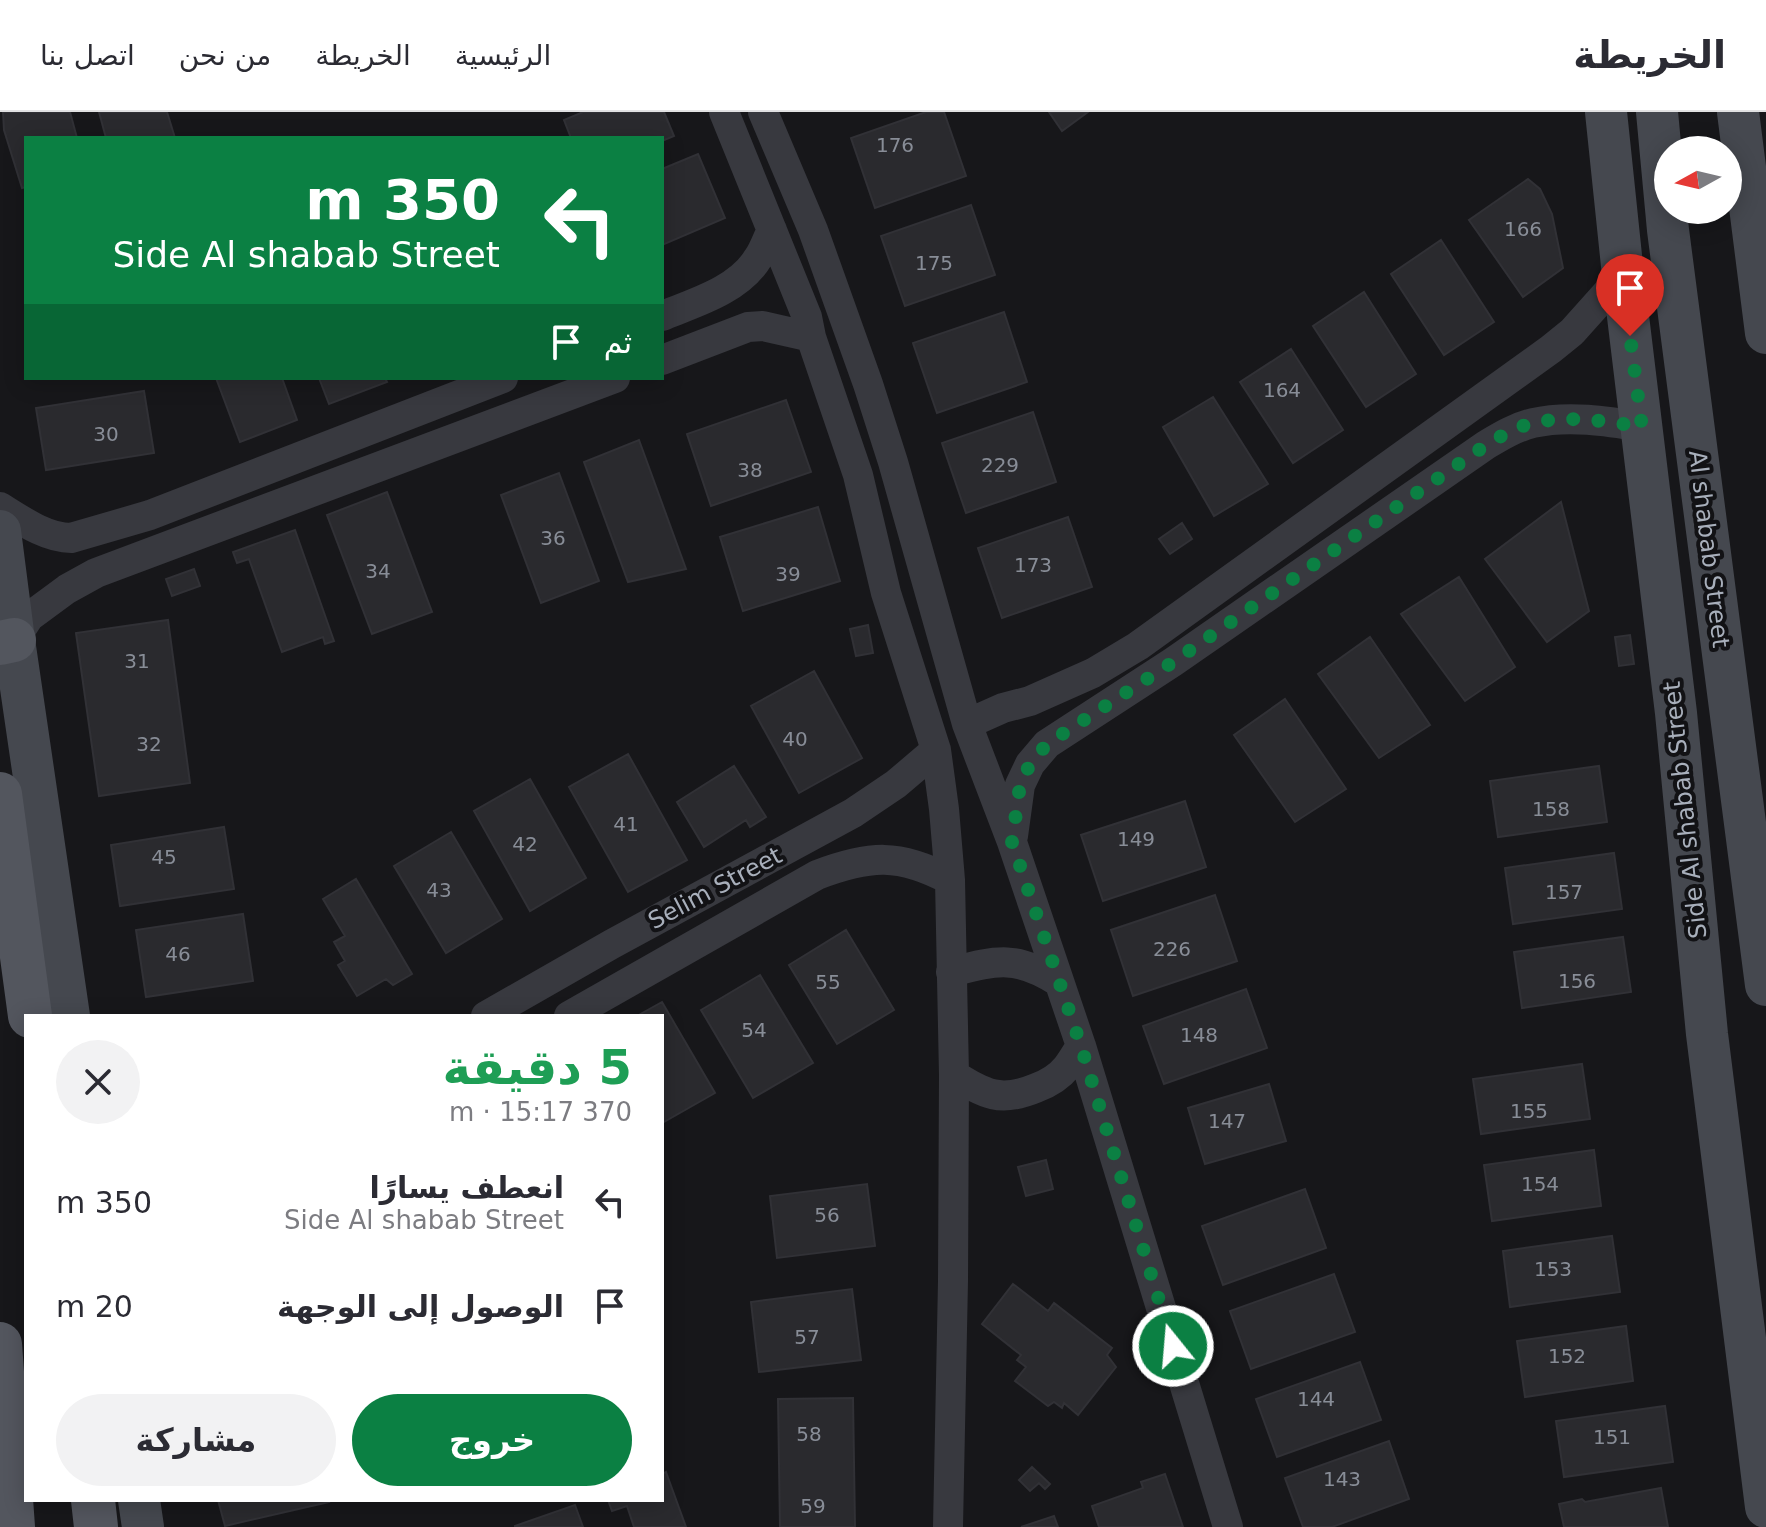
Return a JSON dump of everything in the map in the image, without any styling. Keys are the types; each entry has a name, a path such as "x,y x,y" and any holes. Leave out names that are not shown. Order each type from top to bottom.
{"main road":[{"path":"0,794 8,893 30,1014"},
{"path":"0,1344 13,1527"},
{"path":"93,1502 96,1527"}],"street":[{"path":"724,112 807,317 858,475 886,593 936,750 950,880 954,1075 947,1526"},
{"name":"Side Al shabab Street","path":"1606,112 1676,713 1707,1034 1766,1507"},
{"name":"Al shabab Street","path":"1657,112 1672,259 1766,985"},
{"path":"1738,112 1766,333"},
{"path":"773,117 868,384 967,724 1012,842 1081,1046 1228,1527"},
{"path":"664,315 700,301 736,281 758,259 772,230"},
{"path":"967,724 1093,673 1138,646 1572,332 1623,275"},
{"path":"700,301 725,309 727,324 721,338"},
{"path":"664,359 748,327 763,326 811,337"},
{"path":"0,507 34,527 61,538 84,535 150,515 498,380"},
{"path":"7,641 29,617 67,589 96,573 610,380"},
{"path":"1012,842 1020,785 1030,764 1047,744 1162,670 1465,460 1508,432 1533,423 1592,420 1642,427"},
{"path":"1442,425 1457,441 1465,460"},
{"path":"0,531 7,641 69,1014"},
{"path":"84,535 78,552 79,560 96,573"},
{"path":"1030,701 1029,716 1033,732 1047,744"},
{"name":"Selim Street","path":"491,1014 853,813 896,784 936,750"},
{"name":"Selim Street","path":"572,1014 817,875 864,860 887,859 920,866 950,880"},
{"path":"612,944 632,980"},
{"path":"951,972 1003,961 1032,967 1059,982"},
{"path":"954,1075 975,1089 1011,1097 1048,1083 1067,1067 1081,1046"},
{"path":"139,1502 143,1527"},
{"path":"1760,1527 1766,1519"}],"building":[{"path":"3,112 70,112 76,136 24,136 22,188 4,130"},
{"path":"99,112 167,112 174,136 105,136"},
{"path":"583,112 664,112 674,136 664,140 664,136 570,136 564,120"},
{"path":"926,112 944,112 966,176 875,208 851,138"},
{"path":"1049,112 1088,112 1062,131"},
{"path":"698,154 725,218 664,244 664,168"},
{"path":"1528,179 1540,189 1552,214 1563,268 1523,297 1469,220"},
{"path":"971,205 995,275 905,306 881,236"},
{"path":"1441,240 1494,322 1444,355 1391,274"},
{"path":"1364,292 1416,374 1366,407 1313,326"},
{"path":"1004,312 1027,382 937,413 913,343"},
{"path":"1291,349 1343,430 1293,463 1240,382"},
{"path":"217,380 283,380 297,420 240,442"},
{"path":"320,380 387,382 329,404"},
{"path":"144,391 154,453 46,470 36,408"},
{"path":"1213,397 1268,484 1214,516 1163,427"},
{"path":"786,400 811,472 711,506 687,434"},
{"path":"1033,412 1056,482 966,513 942,443"},
{"path":"639,440 686,569 628,582 584,462"},
{"path":"559,473 599,581 541,603 501,495"},
{"path":"387,492 432,612 372,634 327,515"},
{"path":"1561,502 1589,611 1547,642 1485,559"},
{"path":"818,507 840,581 743,611 720,537"},
{"path":"1068,517 1092,587 1002,618 978,548"},
{"path":"1182,523 1192,539 1170,554 1159,539"},
{"path":"295,530 334,641 325,644 323,637 282,652 249,559 237,563 233,552"},
{"path":"194,569 200,586 172,596 166,579"},
{"path":"1459,577 1515,667 1465,701 1401,614"},
{"path":"168,620 190,783 99,796 76,633"},
{"path":"868,625 873,653 856,656 850,629"},
{"path":"1630,635 1634,664 1619,666 1615,637"},
{"path":"1370,637 1430,725 1379,758 1318,674"},
{"path":"814,671 862,758 799,793 751,706"},
{"path":"1285,699 1346,789 1295,822 1234,735"},
{"path":"628,754 687,860 628,892 569,787"},
{"path":"734,766 766,817 750,827 746,820 704,847 677,802"},
{"path":"1599,766 1607,822 1498,837 1490,781"},
{"path":"530,779 586,878 530,911 474,811"},
{"path":"1185,801 1206,867 1103,901 1081,835"},
{"path":"224,827 234,889 120,906 111,845"},
{"path":"451,832 502,919 446,953 394,866"},
{"path":"1614,853 1622,909 1513,924 1505,868"},
{"path":"356,879 412,974 393,985 386,979 357,996 338,965 345,961 334,942 345,936 323,899"},
{"path":"1215,895 1237,961 1133,996 1111,930"},
{"path":"243,914 253,981 146,997 136,930"},
{"path":"846,930 894,1010 837,1044 789,965"},
{"path":"1623,937 1631,992 1522,1008 1514,952"},
{"path":"760,975 813,1063 753,1098 701,1010"},
{"path":"1246,989 1267,1048 1164,1084 1143,1026"},
{"path":"662,1002 715,1093 664,1122 664,1014 641,1014"},
{"path":"1582,1064 1590,1119 1481,1134 1473,1079"},
{"path":"1269,1084 1286,1141 1205,1164 1188,1108"},
{"path":"1594,1150 1601,1206 1492,1221 1484,1165"},
{"path":"1046,1160 1053,1189 1026,1196 1018,1167"},
{"path":"867,1184 875,1246 777,1258 770,1196"},
{"path":"1305,1189 1326,1248 1223,1285 1202,1226"},
{"path":"1612,1236 1620,1292 1510,1307 1503,1251"},
{"path":"1334,1274 1355,1332 1251,1369 1230,1311"},
{"path":"1013,1284 1048,1311 1054,1303 1112,1348 1107,1355 1116,1367 1078,1415 1064,1403 1062,1408 1054,1402 1048,1406 1015,1381 1026,1367 1017,1360 1021,1355 982,1324"},
{"path":"852,1289 861,1360 759,1372 751,1302"},
{"path":"1626,1326 1633,1381 1525,1397 1517,1341"},
{"path":"1360,1362 1381,1420 1277,1457 1256,1399"},
{"path":"853,1398 855,1527 780,1527 778,1399"},
{"path":"1665,1406 1673,1462 1564,1477 1556,1421"},
{"path":"1389,1441 1409,1499 1332,1527 1303,1527 1285,1478"},
{"path":"1032,1467 1050,1484 1045,1489 1039,1483 1030,1491 1019,1480"},
{"path":"664,1473 686,1527 634,1527 627,1506 612,1511 609,1502 664,1502"},
{"path":"1165,1474 1183,1527 1099,1527 1092,1506 1143,1488 1141,1482"},
{"path":"1661,1488 1668,1527 1564,1527 1559,1504"},
{"path":"219,1502 329,1502 225,1526"},
{"path":"575,1505 583,1527 515,1527 515,1526"},
{"path":"1054,1516 1058,1527 1021,1527"}],"route":[{"path":"1173,1346 1081,1046 1012,842 1020,785 1030,764 1047,744 1162,670 1508,432 1533,423 1561,421 1592,420 1642,427 1630,336"}]}
